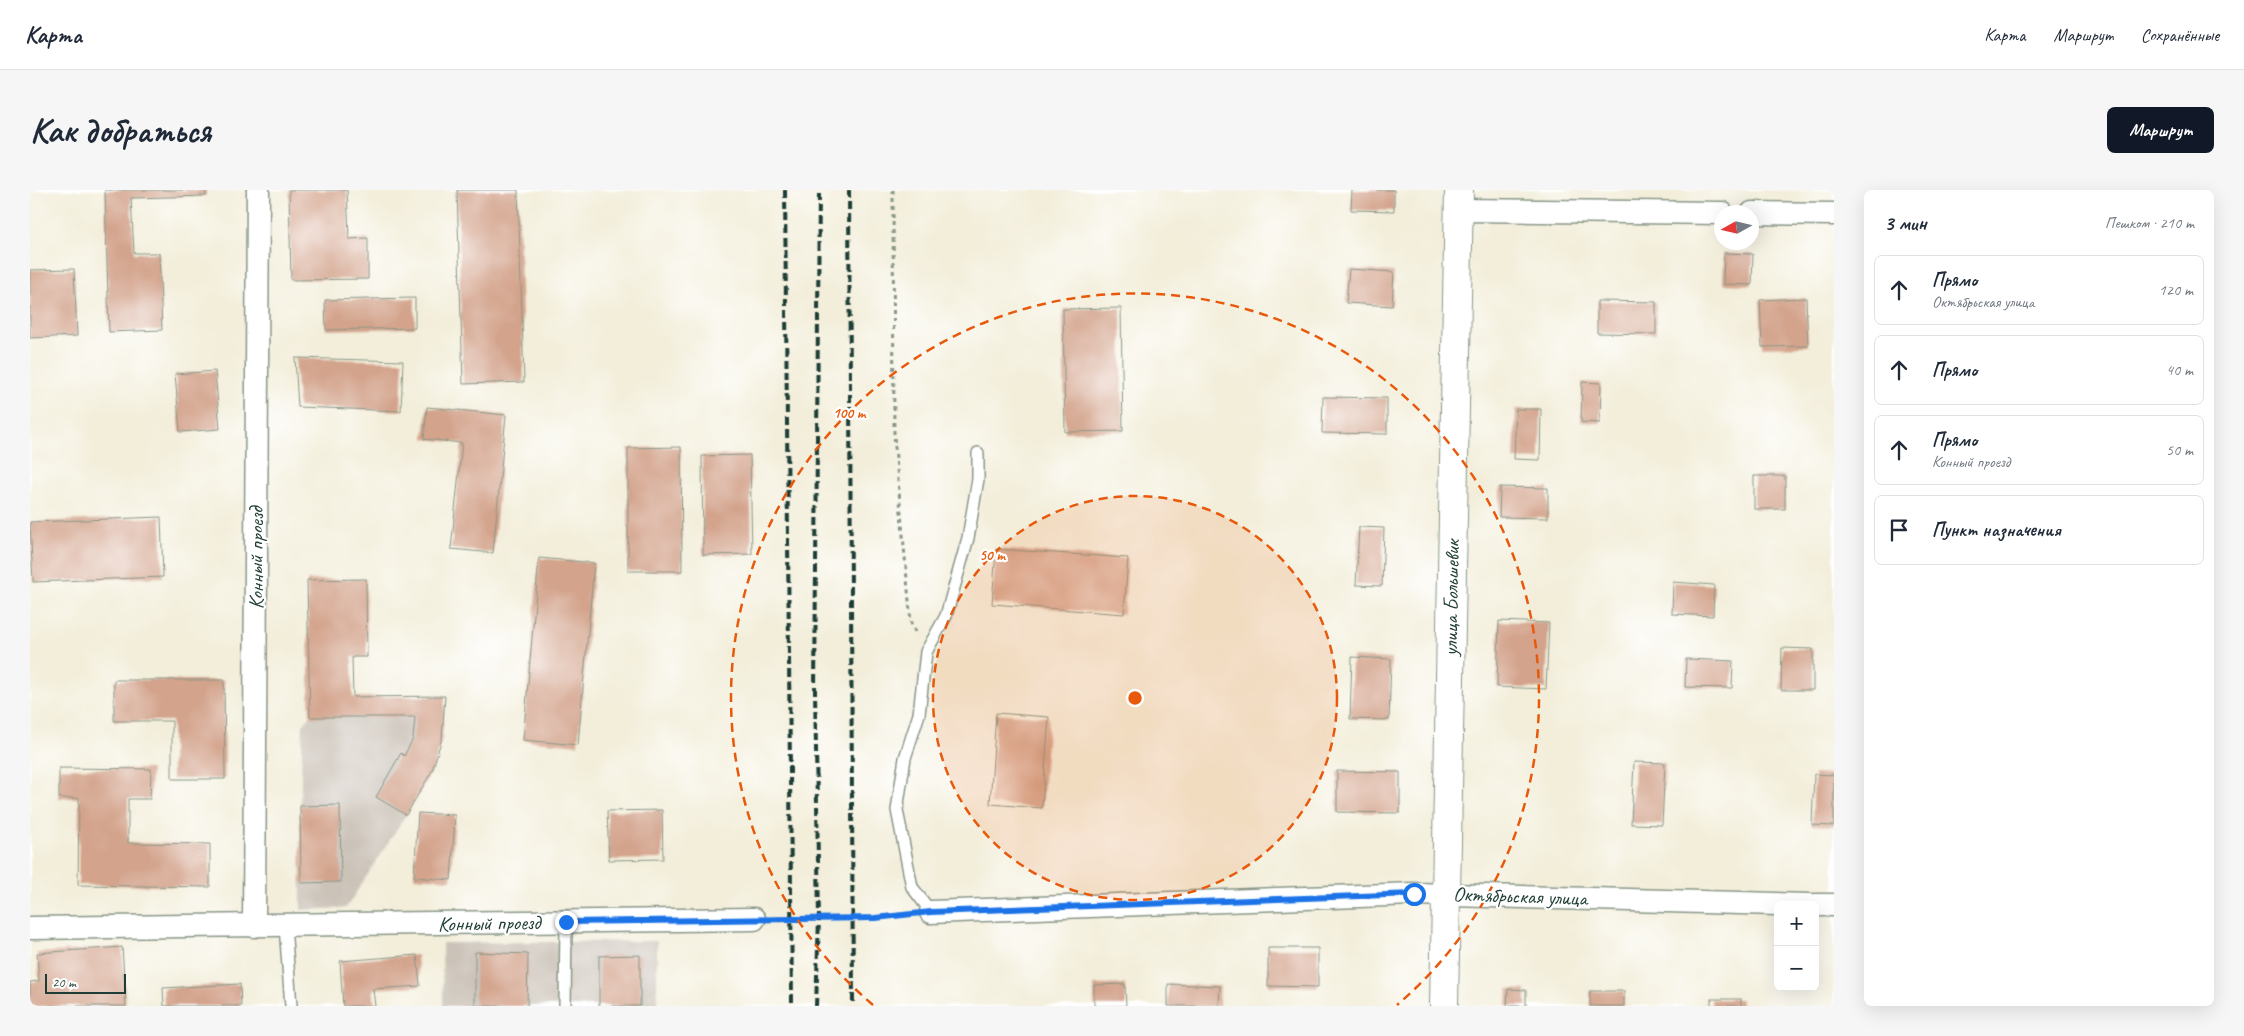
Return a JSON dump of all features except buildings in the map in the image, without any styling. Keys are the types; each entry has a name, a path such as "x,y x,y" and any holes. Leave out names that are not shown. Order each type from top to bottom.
{"main road":[{"name":"улица Большевик","path":"1444,1006 1459,200"}],"street":[{"name":"Конный проезд","path":"254,926 258,190"},
{"path":"1459,200 1714,213"},
{"path":"1759,213 1834,214"},
{"name":"Октябрьская улица","path":"931,912 1445,894 1774,904"},
{"path":"1819,905 1834,906"},
{"name":"Конный проезд","path":"30,928 754,919"}],"lane":[{"path":"931,912 912,887 897,810 905,758 919,714 926,652 946,616 968,538 978,479 978,453"},
{"path":"564,1006 566,922"},
{"path":"285,926 291,1006"}],"path":[{"path":"892,190 894,436 911,623 926,652"},
{"path":"754,919 875,918 931,912"}],"shaded area":[{"path":"309,686 353,697 445,696 442,738 432,771 346,908 301,910 300,806 303,724 310,717"},
{"path":"657,941 657,1006 443,1006 442,943"}],"railway":[{"path":"785,190 792,1006"},
{"path":"816,1006 819,918 815,692 819,190"},
{"path":"849,190 853,1006"}],"route":[{"path":"566,922 875,918 931,912 1414,894"}]}
